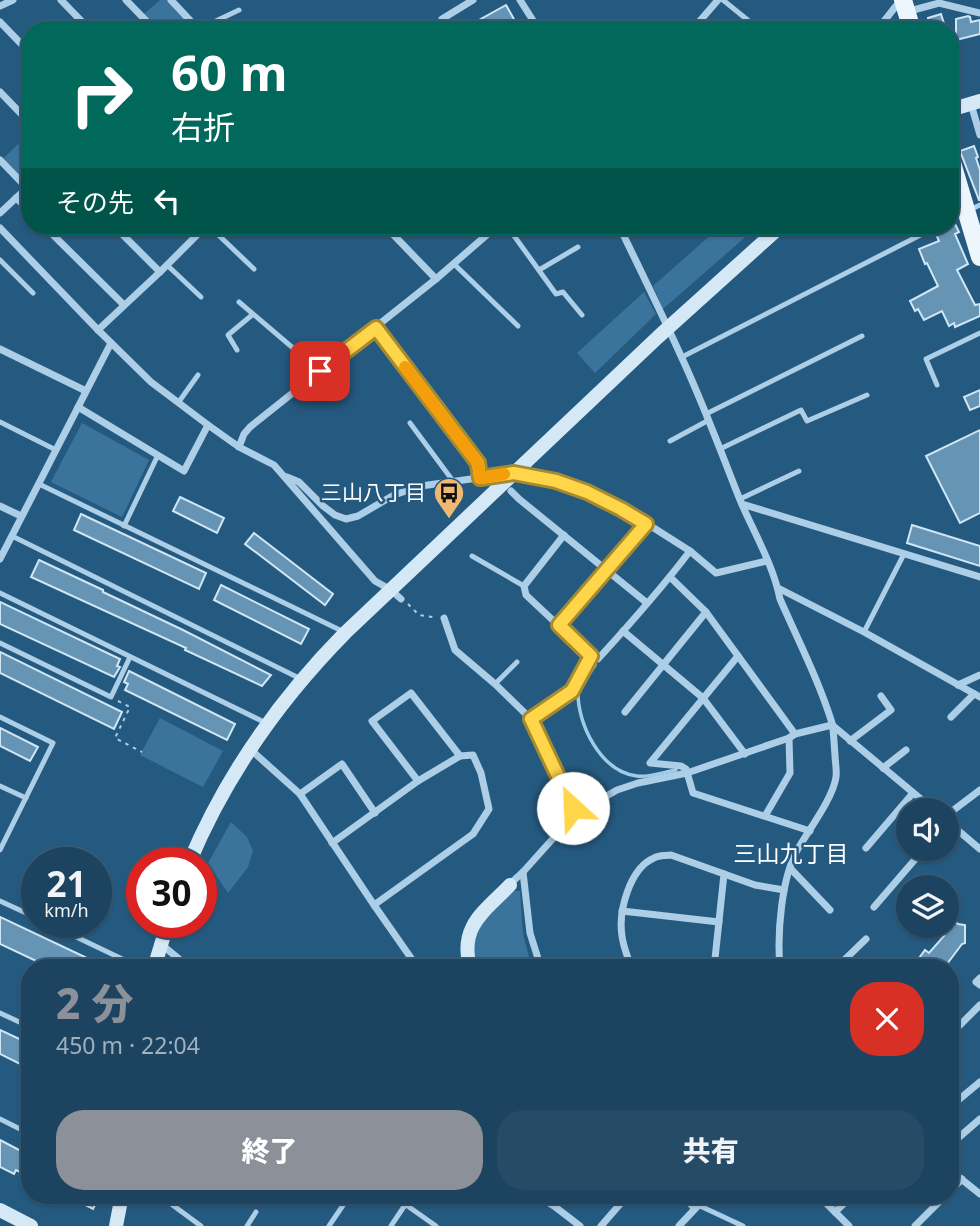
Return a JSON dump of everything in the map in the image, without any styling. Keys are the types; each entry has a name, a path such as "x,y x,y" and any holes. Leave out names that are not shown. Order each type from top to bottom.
{"main road":[{"path":"904,4 909,21"},
{"path":"959,176 974,208 980,257"}],"street":[{"path":"0,6 13,0"},
{"path":"61,0 81,21"},
{"path":"126,0 146,21"},
{"path":"172,0 189,21"},
{"path":"442,19 472,0"},
{"path":"520,0 533,21"},
{"path":"701,21 721,0"},
{"path":"884,21 896,5 939,1 980,13"},
{"path":"0,22 21,44"},
{"path":"0,92 21,114"},
{"path":"959,107 976,102 980,135"},
{"path":"0,160 21,180"},
{"path":"0,213 21,193"},
{"path":"16,198 21,203"},
{"path":"0,228 151,382 239,447 274,466 375,581 396,594"},
{"path":"53,235 124,306"},
{"path":"123,235 160,272"},
{"path":"394,235 436,279"},
{"path":"239,447 250,427 376,328 487,235"},
{"path":"623,235 682,357 768,561 780,599 832,725 836,779 790,868 784,890 779,959"},
{"path":"196,847 250,749 321,657 345,633 396,594 514,473 771,235"},
{"path":"98,330 195,236"},
{"path":"0,559 111,342"},
{"path":"0,349 86,391"},
{"path":"78,407 184,471 208,425"},
{"path":"283,475 299,482 323,506 346,519 358,516 394,495 421,486 514,473 556,481 587,492 621,509 690,551 716,573 768,561"},
{"path":"511,491 647,603"},
{"path":"741,501 980,577"},
{"path":"0,506 21,516"},
{"path":"564,535 524,586 526,595 591,656 598,659 690,551"},
{"path":"670,577 706,612 792,736 790,773 765,816"},
{"path":"778,588 977,695 951,717"},
{"path":"625,712 706,612"},
{"path":"444,618 455,650 531,719 575,814"},
{"path":"623,631 704,698 745,754"},
{"path":"531,719 572,691 591,656"},
{"path":"738,656 650,763 681,766 686,769 693,793 810,831"},
{"path":"958,685 980,675"},
{"path":"418,782 372,721 411,694 460,756"},
{"path":"850,741 891,710 881,696"},
{"path":"469,959 467,948 474,922 575,814 617,790 687,773 792,736 832,725"},
{"path":"832,725 919,798"},
{"path":"250,749 300,794 412,959"},
{"path":"883,768 906,750"},
{"path":"332,843 418,782 460,756 473,755 481,774 489,809 472,834 374,905"},
{"path":"300,794 342,764 375,813"},
{"path":"959,806 980,790"},
{"path":"866,848 913,793"},
{"path":"959,831 980,849"},
{"path":"628,959 622,936 622,911 628,887 639,870 657,856 671,855 755,885 784,890"},
{"path":"874,907 913,861"},
{"path":"790,868 830,910"},
{"path":"523,872 530,933 538,959"},
{"path":"715,959 724,874"},
{"path":"622,911 719,922"},
{"path":"157,959 163,938"},
{"path":"845,959 866,939"},
{"path":"161,945 179,959"},
{"path":"980,978 976,982 980,985"},
{"path":"959,1026 980,1005"},
{"path":"959,1100 980,1082"},
{"path":"959,1137 980,1119"},
{"path":"959,1177 978,1190"},
{"path":"959,1182 962,1179"},
{"path":"116,1226 120,1204"},
{"path":"551,1204 580,1226"},
{"path":"601,1226 620,1204"},
{"path":"679,1226 699,1204"},
{"path":"827,1204 849,1226"},
{"path":"835,1212 843,1204"},
{"path":"915,1226 937,1204"},
{"path":"0,1210 31,1226"}],"lane":[{"path":"721,0 748,21"},
{"path":"214,21 239,10"},
{"path":"217,235 254,269"},
{"path":"514,235 556,294 563,292 582,315"},
{"path":"682,357 920,235"},
{"path":"539,270 578,247"},
{"path":"0,260 33,293"},
{"path":"454,264 519,326"},
{"path":"167,265 201,297"},
{"path":"239,302 320,371"},
{"path":"237,350 228,335 252,315"},
{"path":"376,328 478,463 480,478"},
{"path":"937,386 926,359 980,333"},
{"path":"670,441 707,417 862,336"},
{"path":"178,403 198,375"},
{"path":"720,449 802,410 807,421 867,395"},
{"path":"0,422 56,450"},
{"path":"410,423 453,481"},
{"path":"124,526 158,455"},
{"path":"741,501 799,471"},
{"path":"38,484 345,633"},
{"path":"559,625 646,524"},
{"path":"12,536 303,680"},
{"path":"864,632 904,554"},
{"path":"472,556 524,586"},
{"path":"0,593 268,724"},
{"path":"0,643 111,697 130,657"},
{"path":"495,684 517,662"},
{"path":"0,717 53,743 2,839 0,850"},
{"path":"0,786 26,798"},
{"path":"0,901 21,911"},
{"path":"78,938 122,959"},
{"path":"0,1013 21,1023"},
{"path":"0,1119 21,1130"},
{"path":"171,1204 201,1226"},
{"path":"328,1226 344,1204"},
{"path":"692,1204 743,1226"},
{"path":"391,1226 405,1205 436,1226"},
{"path":"247,1226 256,1212"}],"path":[{"path":"396,594 419,615 444,618"},
{"path":"111,697 130,707 115,738 142,752"}],"shaded area":[{"path":"160,0 168,0 187,21 150,21 144,14"},
{"path":"21,141 21,181 2,160"},
{"path":"711,235 748,235 663,309 653,286"},
{"path":"644,292 656,314 595,373 577,353"},
{"path":"82,423 149,460 122,517 51,482"},
{"path":"160,718 223,751 203,787 140,755"},
{"path":"231,822 247,837 253,851 248,867 228,893 217,876 217,847"},
{"path":"510,891 520,891 523,934 529,957 474,959 472,948 478,926"}],"building":[{"path":"506,5 515,21 477,21"},
{"path":"941,14 943,21 929,21 928,18"},
{"path":"968,16 971,22 980,20 980,34 959,39 959,21 956,19"},
{"path":"974,146 980,170 980,200 960,151"},
{"path":"936,235 955,235 968,264 957,270 975,305 980,304 980,316 955,327 954,323 949,326 942,311 924,320 910,301 938,286 919,249 939,241"},
{"path":"980,390 980,406 970,410 964,397"},
{"path":"980,430 980,513 960,523 926,456"},
{"path":"180,497 224,518 217,533 173,511"},
{"path":"81,514 206,573 199,589 74,530"},
{"path":"912,525 980,546 980,566 907,543"},
{"path":"254,533 333,594 325,605 245,544"},
{"path":"39,560 271,675 262,686 31,577"},
{"path":"221,585 309,629 301,644 214,600"},
{"path":"0,602 120,659 117,666 120,667 114,677 0,624"},
{"path":"0,652 122,712 114,729 0,673"},
{"path":"129,671 235,724 227,740 125,690 128,684 124,682"},
{"path":"0,728 38,747 30,761 0,746"},
{"path":"0,917 21,927 21,938 44,938 89,959 32,959 0,944"},
{"path":"959,924 965,925 965,943 951,959 918,959 925,950 929,953 942,938 959,938"},
{"path":"0,1030 21,1040 21,1064 0,1054"},
{"path":"0,1140 21,1151 21,1172 16,1170 14,1174 0,1167"}],"waterway":[{"path":"595,665 578,691 582,718 602,756 624,773 637,776 651,776 676,770"}],"slow traffic":[{"path":"405,367 478,463 480,478 504,474"}],"place":[{"name":"三山八丁目","path":"449,520"}],"district":[{"name":"三山九丁目","path":"791,854"}],"route":[{"path":"320,371 376,328 478,463 480,478 514,473 556,481 587,492 646,524 559,625 591,656 572,691 531,719 573,808"}]}
